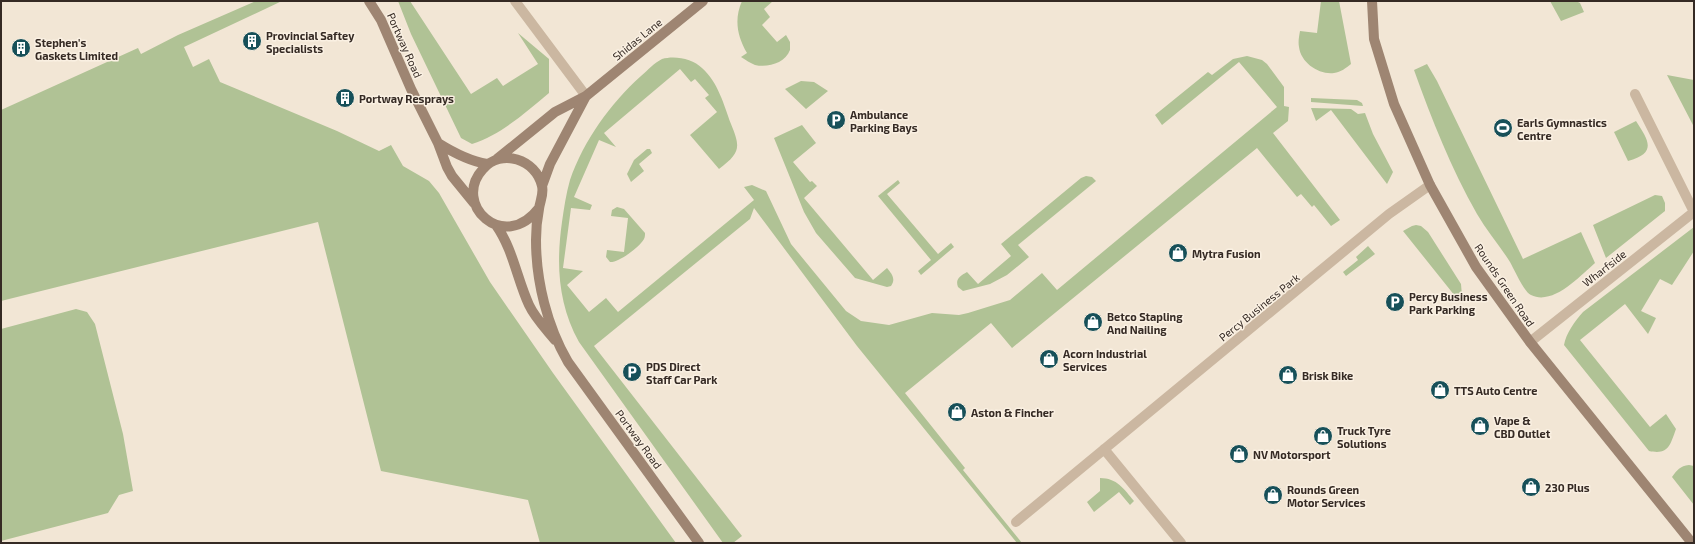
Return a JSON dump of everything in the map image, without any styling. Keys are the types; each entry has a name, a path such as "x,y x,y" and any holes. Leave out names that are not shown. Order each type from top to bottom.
{"street":[{"name":"Portway Road","path":"369,1 381,20 411,89 438,143 446,167 476,205 482,216 496,225 508,246 530,307 561,348"},
{"path":"515,1 586,96"},
{"name":"Shidas Lane","path":"491,162 554,112 586,96 703,1"},
{"name":"Rounds Green Road","path":"1372,1 1374,39 1394,104 1430,185 1476,267 1530,342 1692,543"},
{"name":"Wharfside","path":"1530,342 1694,212 1636,94"},
{"name":"Shidas Lane","path":"542,186 550,164 586,96"},
{"path":"438,143 455,154 471,161 491,162 514,158 523,161 538,175 542,186"},
{"path":"476,205 474,187 476,178 491,162"},
{"name":"Percy Business Park","path":"1016,522 1389,214 1430,185"},
{"name":"Portway Road","path":"542,186 536,240 539,276 544,302 561,348 568,362 699,543"},
{"path":"496,225 507,227 518,226 525,222 539,208"},
{"path":"1104,449 1181,543"}],"green space":[{"path":"256,1 282,1 184,47 193,67 209,59 220,82 337,131 379,151 391,145 403,166 429,181 439,193 490,282 553,373 676,543 540,543 528,500 381,471 318,222 1,301 1,110 138,48 141,54 178,35"},
{"path":"398,1 410,1 471,94 497,78 503,86 538,64 518,33 549,59 549,93 513,122 493,135 472,144 461,138 411,34"},
{"path":"742,1 773,1 764,9 770,17 762,25 777,42 786,35 790,42 790,50 788,54 776,64 765,66 755,65 741,57 747,53 739,34 737,21"},
{"path":"1321,1 1339,1 1351,64 1341,71 1334,73 1317,70 1307,63 1300,53 1300,31 1317,33"},
{"path":"1550,1 1576,1 1580,3 1584,12 1561,21"},
{"path":"1247,56 1262,60 1267,64 1284,87 1284,106 1289,107 1288,121 1273,133 1340,220 1331,226 1314,205 1312,207 1301,194 1297,197 1257,148 1012,348 991,323 905,393 965,468 963,470 1022,543 1017,543 857,346 754,208 750,219 594,346 742,536 733,543 723,543 579,342 572,328 563,298 559,268 562,222 570,180 590,137 599,124 619,98 656,62 662,59 672,57 689,60 694,62 708,74 723,102 734,132 737,150 731,159 719,169 690,135 717,112 705,98 709,95 695,79 691,82 680,69 604,133 616,147 599,140 574,197 592,205 590,210 571,208 563,268 583,271 567,285 589,312 606,298 618,312 754,200 744,187 752,185 766,191 791,244 846,311 861,321 889,325 932,313 959,315 1010,300 1042,273 1057,290 1277,107 1239,62 1162,125 1155,115 1208,72 1212,75 1233,59"},
{"path":"1427,64 1437,81 1523,259 1581,232 1595,263 1566,288 1548,296 1539,297 1528,293 1510,262 1477,214 1442,144 1414,70"},
{"path":"1667,75 1694,80 1694,127"},
{"path":"801,81 814,82 828,91 806,109 785,89"},
{"path":"1311,98 1357,100 1362,103 1363,106 1311,102"},
{"path":"1311,108 1351,109 1358,114 1365,113 1373,134 1393,172 1387,184 1331,110 1316,121"},
{"path":"1636,121 1647,140 1648,146 1647,150 1643,154 1628,161 1614,132"},
{"path":"802,125 816,143 793,162 810,182 812,181 817,186 804,198 873,280 887,268 892,274 893,281 891,286 887,287 855,278 816,233 804,212 774,138"},
{"path":"647,149 650,149 652,153 639,164 644,171 631,182 627,174 634,160"},
{"path":"1086,176 1092,177 1096,181 1018,245 1029,257 1007,275 990,284 963,291 958,287 957,282 960,276 964,273 967,272 978,284 1011,256 1001,244 1081,178"},
{"path":"898,180 900,183 887,194 938,254 951,243 954,247 921,275 918,271 931,260 878,196"},
{"path":"1655,195 1662,196 1665,203 1665,211 1606,258 1593,225"},
{"path":"617,207 624,209 645,233 645,236 642,242 628,254 614,262 610,262 606,257 607,250 624,252 628,218 611,216 612,210"},
{"path":"1416,225 1421,226 1428,232 1461,284 1462,296 1459,301 1403,231"},
{"path":"1694,227 1694,251 1672,285 1660,279 1641,311 1656,318 1648,334 1625,304 1580,340 1650,427 1666,414 1676,429 1668,448 1661,452 1649,451 1564,345 1574,323 1583,312"},
{"path":"1368,246 1375,254 1346,276 1343,272 1358,260 1356,257"},
{"path":"76,309 87,312 95,324 123,434 133,491 119,495 108,513 1,541 1,329"},
{"path":"1683,466 1694,466 1694,505 1672,477"},
{"path":"1100,478 1106,478 1116,482 1134,501 1130,505 1119,492 1094,512 1087,502 1100,491"}],"place":[{"name":"Provincial Saftey Specialists","path":"252,41"},
{"name":"Stephen's Gaskets Limited","path":"21,48"},
{"name":"Portway Resprays","path":"345,98"},
{"name":"Ambulance Parking Bays","path":"836,120"},
{"name":"Earls Gymnastics Centre","path":"1503,128"},
{"name":"Mytra Fusion","path":"1178,253"},
{"name":"Percy Business Park Parking","path":"1395,302"},
{"name":"Betco Stapling And Nailing","path":"1093,322"},
{"name":"Acorn Industrial Services","path":"1049,359"},
{"name":"PDS Direct Staff Car Park","path":"632,372"},
{"name":"Brisk Bike","path":"1288,375"},
{"name":"TTS Auto Centre","path":"1440,390"},
{"name":"Aston & Fincher","path":"957,412"},
{"name":"Vape & CBD Outlet","path":"1480,426"},
{"name":"Truck Tyre Solutions","path":"1323,436"},
{"name":"NV Motorsport","path":"1239,454"},
{"name":"230 Plus","path":"1531,487"},
{"name":"Rounds Green Motor Services","path":"1273,495"}]}
